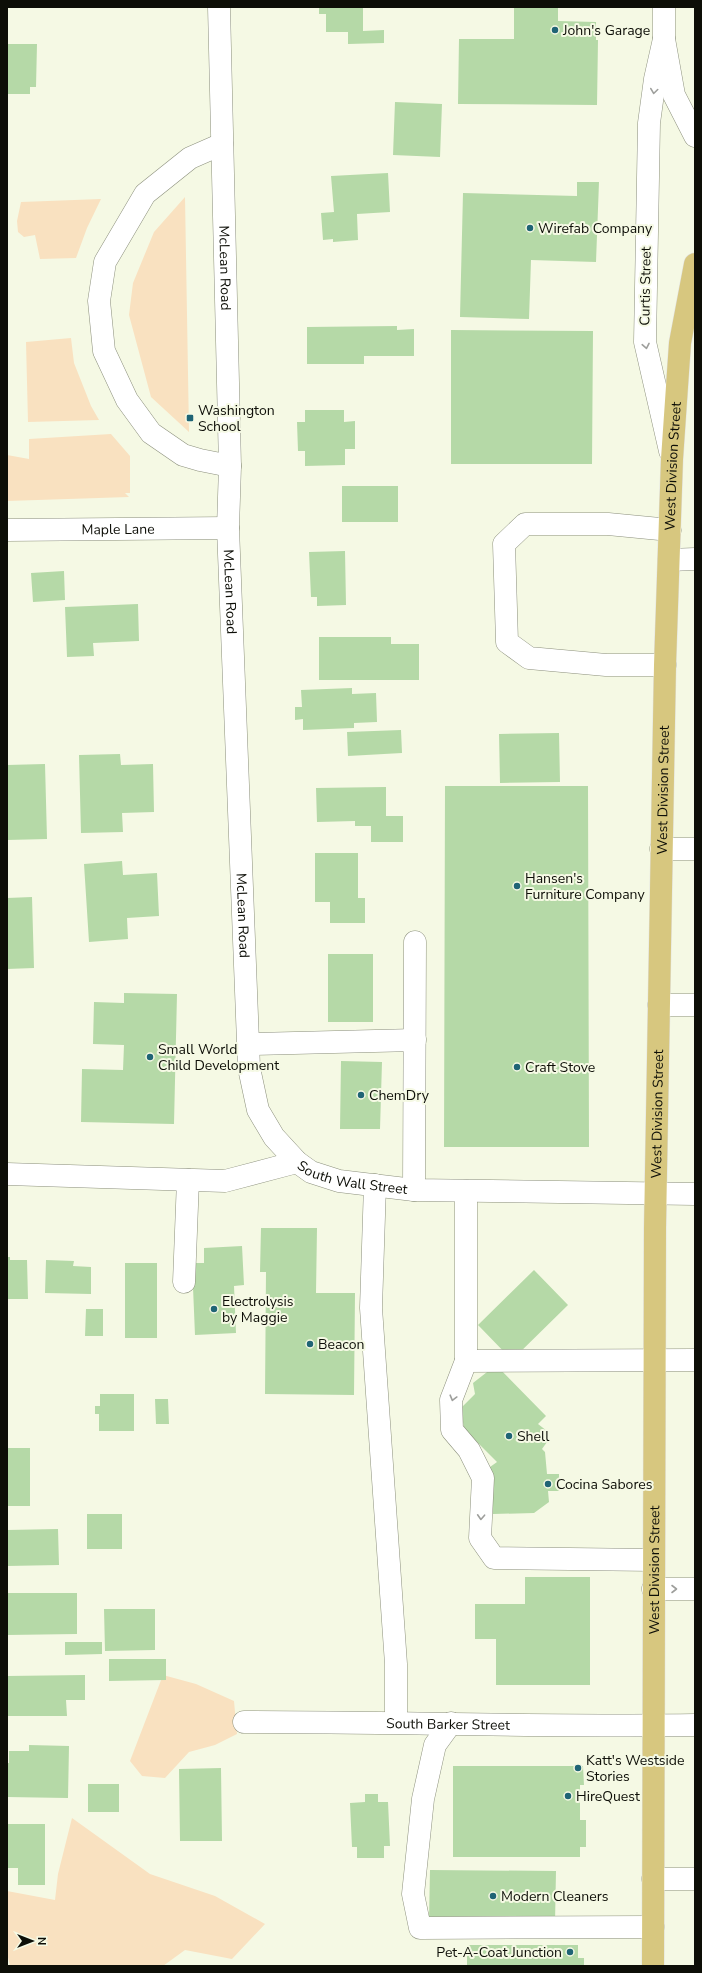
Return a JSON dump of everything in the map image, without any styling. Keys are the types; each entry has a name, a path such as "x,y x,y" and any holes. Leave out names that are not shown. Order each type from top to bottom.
{"main road":[{"name":"West Division Street","path":"653,1966 652,1726 654,1361 665,665 672,459 680,343 689,322 695,264"}],"street":[{"name":"McLean Road","path":"219,7 230,466 228,528 250,1068 258,1110 274,1137 297,1162"},
{"name":"Curtis Street","path":"664,7 664,39 674,95 695,136"},
{"name":"Curtis Street","path":"664,39 655,79 649,123 644,342 672,459"},
{"path":"222,144 190,158 145,194 105,262 99,301 104,351 127,400 151,433 183,455 230,466"},
{"path":"665,665 606,665 530,658 507,642 504,544 525,524 608,524 670,530"},
{"name":"Maple Lane","path":"7,530 228,528"},
{"path":"669,560 695,559"},
{"path":"661,849 695,849"},
{"path":"414,1190 416,942"},
{"path":"659,1005 695,1005"},
{"path":"249,1044 415,1040"},
{"name":"South Wall Street","path":"7,1174 225,1181 297,1162 311,1172 339,1181 414,1190 695,1194"},
{"path":"184,1282 188,1180"},
{"path":"374,1185 371,1308 396,1664 396,1722"},
{"path":"466,1191 466,1362 451,1400 452,1430 468,1450 483,1478 480,1538 494,1558 653,1560"},
{"path":"466,1362 695,1360"},
{"path":"653,1589 695,1589"},
{"name":"South Barker Street","path":"244,1722 396,1722 591,1726 695,1725"},
{"path":"451,1723 436,1745 423,1798 413,1894 420,1928 653,1927"},
{"path":"653,1879 695,1879"}],"shaded area":[{"path":"185,197 189,432 151,397 129,315 133,283 154,232"},
{"path":"101,199 87,228 76,258 40,259 35,235 24,237 18,232 17,221 21,202"},
{"path":"71,338 74,363 91,406 99,420 28,422 26,342"},
{"path":"111,434 130,456 130,493 125,493 129,497 7,501 7,455 29,459 29,439"},
{"path":"163,1675 196,1684 234,1701 237,1734 215,1745 189,1752 165,1778 142,1776 130,1761"},
{"path":"72,1818 150,1874 215,1896 265,1924 232,1959 185,1950 163,1966 10,1966 7,1953 7,1891 55,1900 58,1874"}],"building":[{"path":"319,7 363,7 363,31 384,30 384,43 348,44 348,32 326,32 326,14 319,14"},
{"path":"514,7 558,7 558,21 596,22 596,40 598,40 597,105 458,104 459,39 514,39"},
{"path":"7,44 37,44 36,87 30,87 30,94 7,94"},
{"path":"395,102 442,104 440,157 393,155"},
{"path":"388,173 390,212 357,214 358,240 333,242 333,239 323,240 321,213 334,212 331,176"},
{"name":"Wirefab Company","path":"577,182 599,182 596,262 531,260 529,319 460,317 463,193 577,196"},
{"path":"397,326 397,330 414,329 414,356 364,356 364,364 307,364 307,327"},
{"path":"451,330 593,331 592,464 451,464"},
{"path":"305,410 344,410 344,422 355,421 355,449 345,449 345,465 305,466 305,451 298,451 297,422 305,422"},
{"path":"342,486 398,486 398,522 342,522"},
{"path":"345,551 346,605 317,606 317,597 311,597 309,552"},
{"path":"64,571 65,600 33,602 31,573"},
{"path":"138,604 139,641 93,643 94,656 67,657 65,607"},
{"path":"319,637 391,637 391,644 419,644 419,680 319,680"},
{"path":"352,688 352,694 376,693 377,722 354,723 354,728 303,730 303,719 295,720 295,707 302,707 301,690"},
{"path":"401,730 402,753 348,756 347,732"},
{"path":"559,733 560,782 500,783 499,734"},
{"path":"120,754 121,765 153,764 154,812 122,813 123,832 81,833 79,755"},
{"path":"45,764 47,839 7,840 7,765"},
{"path":"445,786 588,786 589,1147 444,1147"},
{"path":"386,787 386,816 403,816 403,842 371,842 371,826 355,826 355,821 317,822 316,788"},
{"path":"315,853 358,853 358,898 365,898 365,923 330,923 330,902 315,902"},
{"path":"122,861 123,875 157,873 159,916 127,918 128,939 89,942 84,864"},
{"path":"32,897 34,968 7,969 7,898"},
{"path":"328,954 373,954 373,1022 328,1022"},
{"name":"Small World Child Development","path":"124,993 177,994 174,1124 81,1122 82,1069 123,1070 124,1045 93,1044 94,1002 124,1003"},
{"name":"ChemDry","path":"341,1061 382,1062 380,1129 340,1129"},
{"name":"Beacon","path":"261,1228 317,1228 316,1293 355,1293 354,1395 265,1394 266,1272 260,1272"},
{"name":"Electrolysis by Maggie","path":"242,1246 244,1285 234,1286 236,1333 195,1335 192,1263 204,1263 204,1248"},
{"path":"7,1257 10,1257 10,1260 27,1260 28,1299 7,1299"},
{"path":"46,1260 74,1261 73,1266 91,1267 91,1294 45,1293"},
{"path":"125,1263 157,1263 157,1338 125,1338"},
{"path":"534,1270 568,1305 512,1360 478,1325"},
{"path":"86,1309 103,1309 103,1336 85,1336"},
{"name":"Shell","path":"496,1365 546,1416 538,1424 547,1431 547,1442 542,1449 545,1452 547,1474 559,1474 559,1491 548,1491 549,1502 534,1513 493,1514 490,1467 497,1462 464,1429 461,1408 475,1394 473,1383"},
{"path":"100,1394 134,1394 134,1431 99,1431 99,1414 95,1414 95,1406 100,1406"},
{"path":"155,1399 168,1399 169,1424 156,1424"},
{"path":"7,1448 30,1448 30,1506 7,1506"},
{"path":"87,1514 122,1514 122,1549 87,1549"},
{"path":"58,1529 59,1565 7,1566 7,1530"},
{"path":"525,1577 590,1577 590,1685 496,1685 496,1639 475,1639 475,1604 525,1604"},
{"path":"7,1593 77,1593 77,1634 7,1635"},
{"path":"104,1609 155,1609 155,1650 105,1651"},
{"path":"65,1642 102,1642 102,1654 65,1655"},
{"path":"109,1659 166,1659 166,1680 109,1681"},
{"path":"85,1675 85,1700 66,1700 67,1716 7,1716 7,1676"},
{"path":"29,1745 69,1746 68,1798 7,1797 7,1763 9,1763 9,1751 29,1751"},
{"path":"453,1766 583,1766 584,1785 580,1785 580,1820 586,1820 586,1847 580,1847 580,1857 453,1857"},
{"path":"221,1768 222,1841 180,1841 179,1769"},
{"path":"88,1784 119,1784 119,1812 88,1812"},
{"path":"365,1794 378,1794 378,1802 388,1802 390,1846 384,1846 384,1858 357,1858 357,1847 352,1847 350,1803 365,1802"},
{"path":"7,1824 45,1824 45,1885 18,1885 18,1868 7,1868"},
{"name":"Modern Cleaners","path":"430,1870 556,1871 555,1923 429,1921"},
{"path":"467,1945 578,1945 578,1958 584,1958 584,1966 467,1966"}],"place":[{"name":"John's Garage","path":"555,30"},
{"name":"Wirefab Company","path":"530,228"},
{"name":"Washington School","path":"190,418"},
{"name":"Hansen's Furniture Company","path":"517,886"},
{"name":"Small World Child Development","path":"150,1057"},
{"name":"Craft Stove","path":"517,1067"},
{"name":"ChemDry","path":"361,1095"},
{"name":"Electrolysis by Maggie","path":"214,1309"},
{"name":"Beacon","path":"310,1344"},
{"name":"Shell","path":"509,1436"},
{"name":"Cocina Sabores","path":"548,1484"},
{"name":"Katt's Westside Stories","path":"578,1768"},
{"name":"HireQuest","path":"568,1796"},
{"name":"Modern Cleaners","path":"493,1896"},
{"name":"Pet-A-Coat Junction","path":"570,1952"}]}
